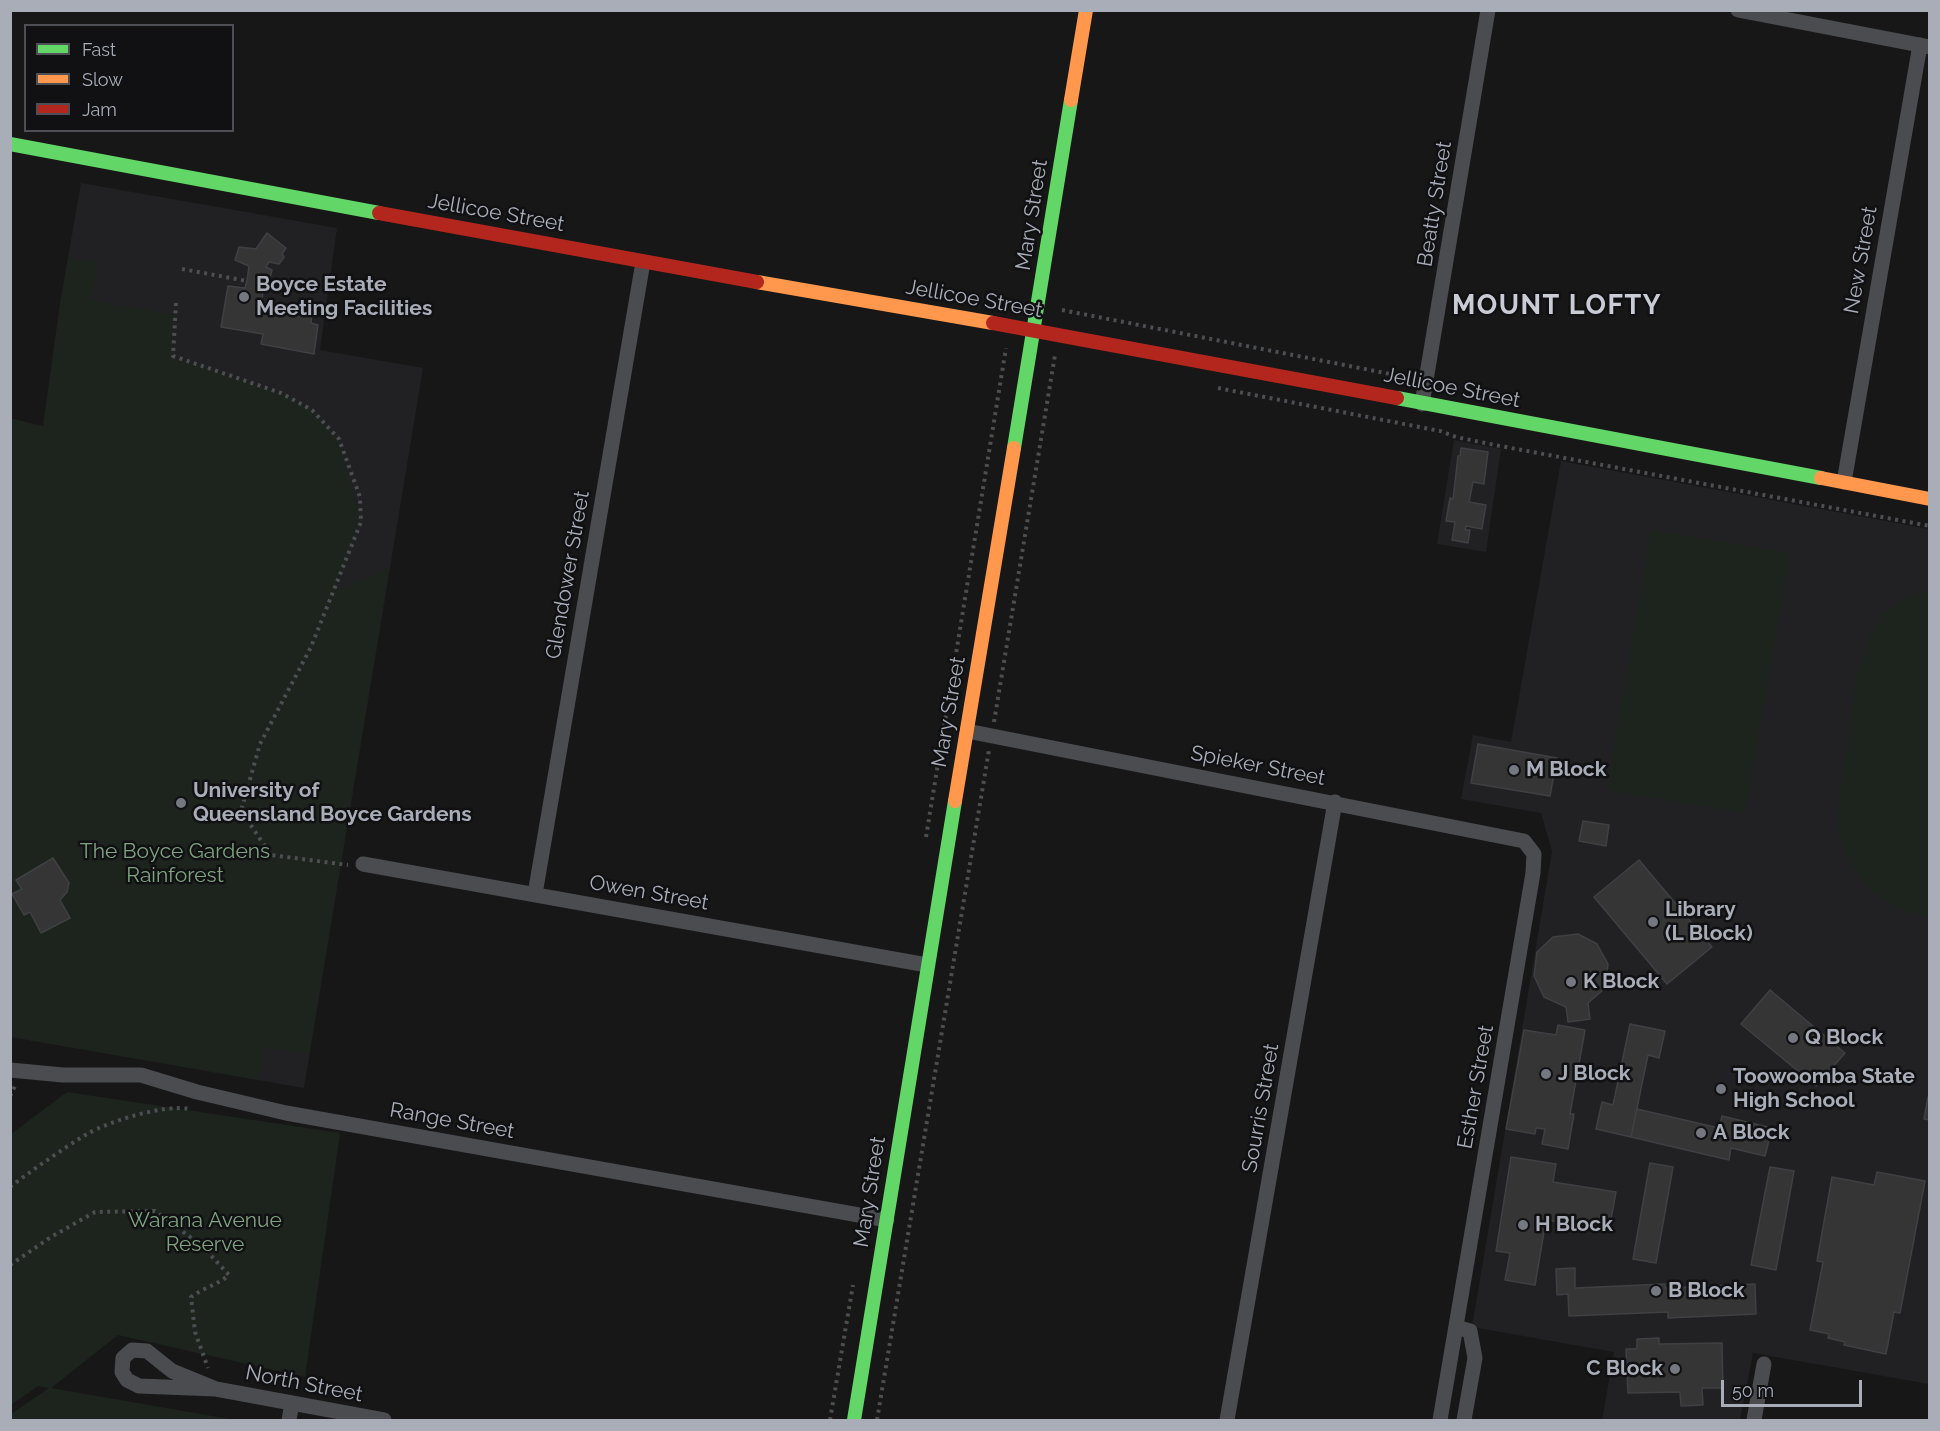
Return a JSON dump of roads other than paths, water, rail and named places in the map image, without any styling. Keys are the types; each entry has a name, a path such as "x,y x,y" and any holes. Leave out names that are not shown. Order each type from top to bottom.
{"street":[{"name":"Mary Street","path":"854,1420 927,965 1086,10"},
{"name":"Beatty Street","path":"1422,404 1488,10"},
{"path":"1738,10 1924,46"},
{"name":"New Street","path":"1844,482 1924,46"},
{"name":"Jellicoe Street","path":"10,144 643,262 1034,330 1929,498"},
{"name":"Glendower Street","path":"535,894 643,262"},
{"name":"Spieker Street","path":"967,731 1524,841 1534,854"},
{"name":"Sourris Street","path":"1227,1420 1335,802"},
{"name":"Esther Street","path":"1440,1420 1533,873 1534,854"},
{"name":"Owen Street","path":"363,864 927,965"},
{"name":"Range Street","path":"10,1070 63,1075 141,1075 197,1092 286,1113 886,1220"},
{"path":"1456,1327 1470,1331 1475,1358 1464,1420"},
{"path":"132,1350 147,1351 172,1371 216,1389 139,1386 127,1380 122,1372 123,1358 132,1350"},
{"path":"1754,1420 1764,1365"},
{"name":"North Street","path":"216,1389 384,1420"},
{"path":"289,1420 292,1403"}],"place":[{"name":"Boyce Estate Meeting Facilities","path":"244,297"},
{"name":"M Block","path":"1514,770"},
{"name":"University of Queensland Boyce Gardens","path":"181,803"},
{"name":"Library (L Block)","path":"1653,922"},
{"name":"K Block","path":"1571,982"},
{"name":"Q Block","path":"1793,1038"},
{"name":"J Block","path":"1546,1074"},
{"name":"Toowoomba State High School","path":"1721,1089"},
{"name":"A Block","path":"1701,1133"},
{"name":"H Block","path":"1523,1225"},
{"name":"B Block","path":"1656,1291"},
{"name":"C Block","path":"1675,1369"}],"district":[{"name":"MOUNT LOFTY","path":"1557,306"}],"park label":[{"name":"The Boyce Gardens Rainforest","path":"175,864"},
{"name":"Warana Avenue Reserve","path":"205,1233"}]}
